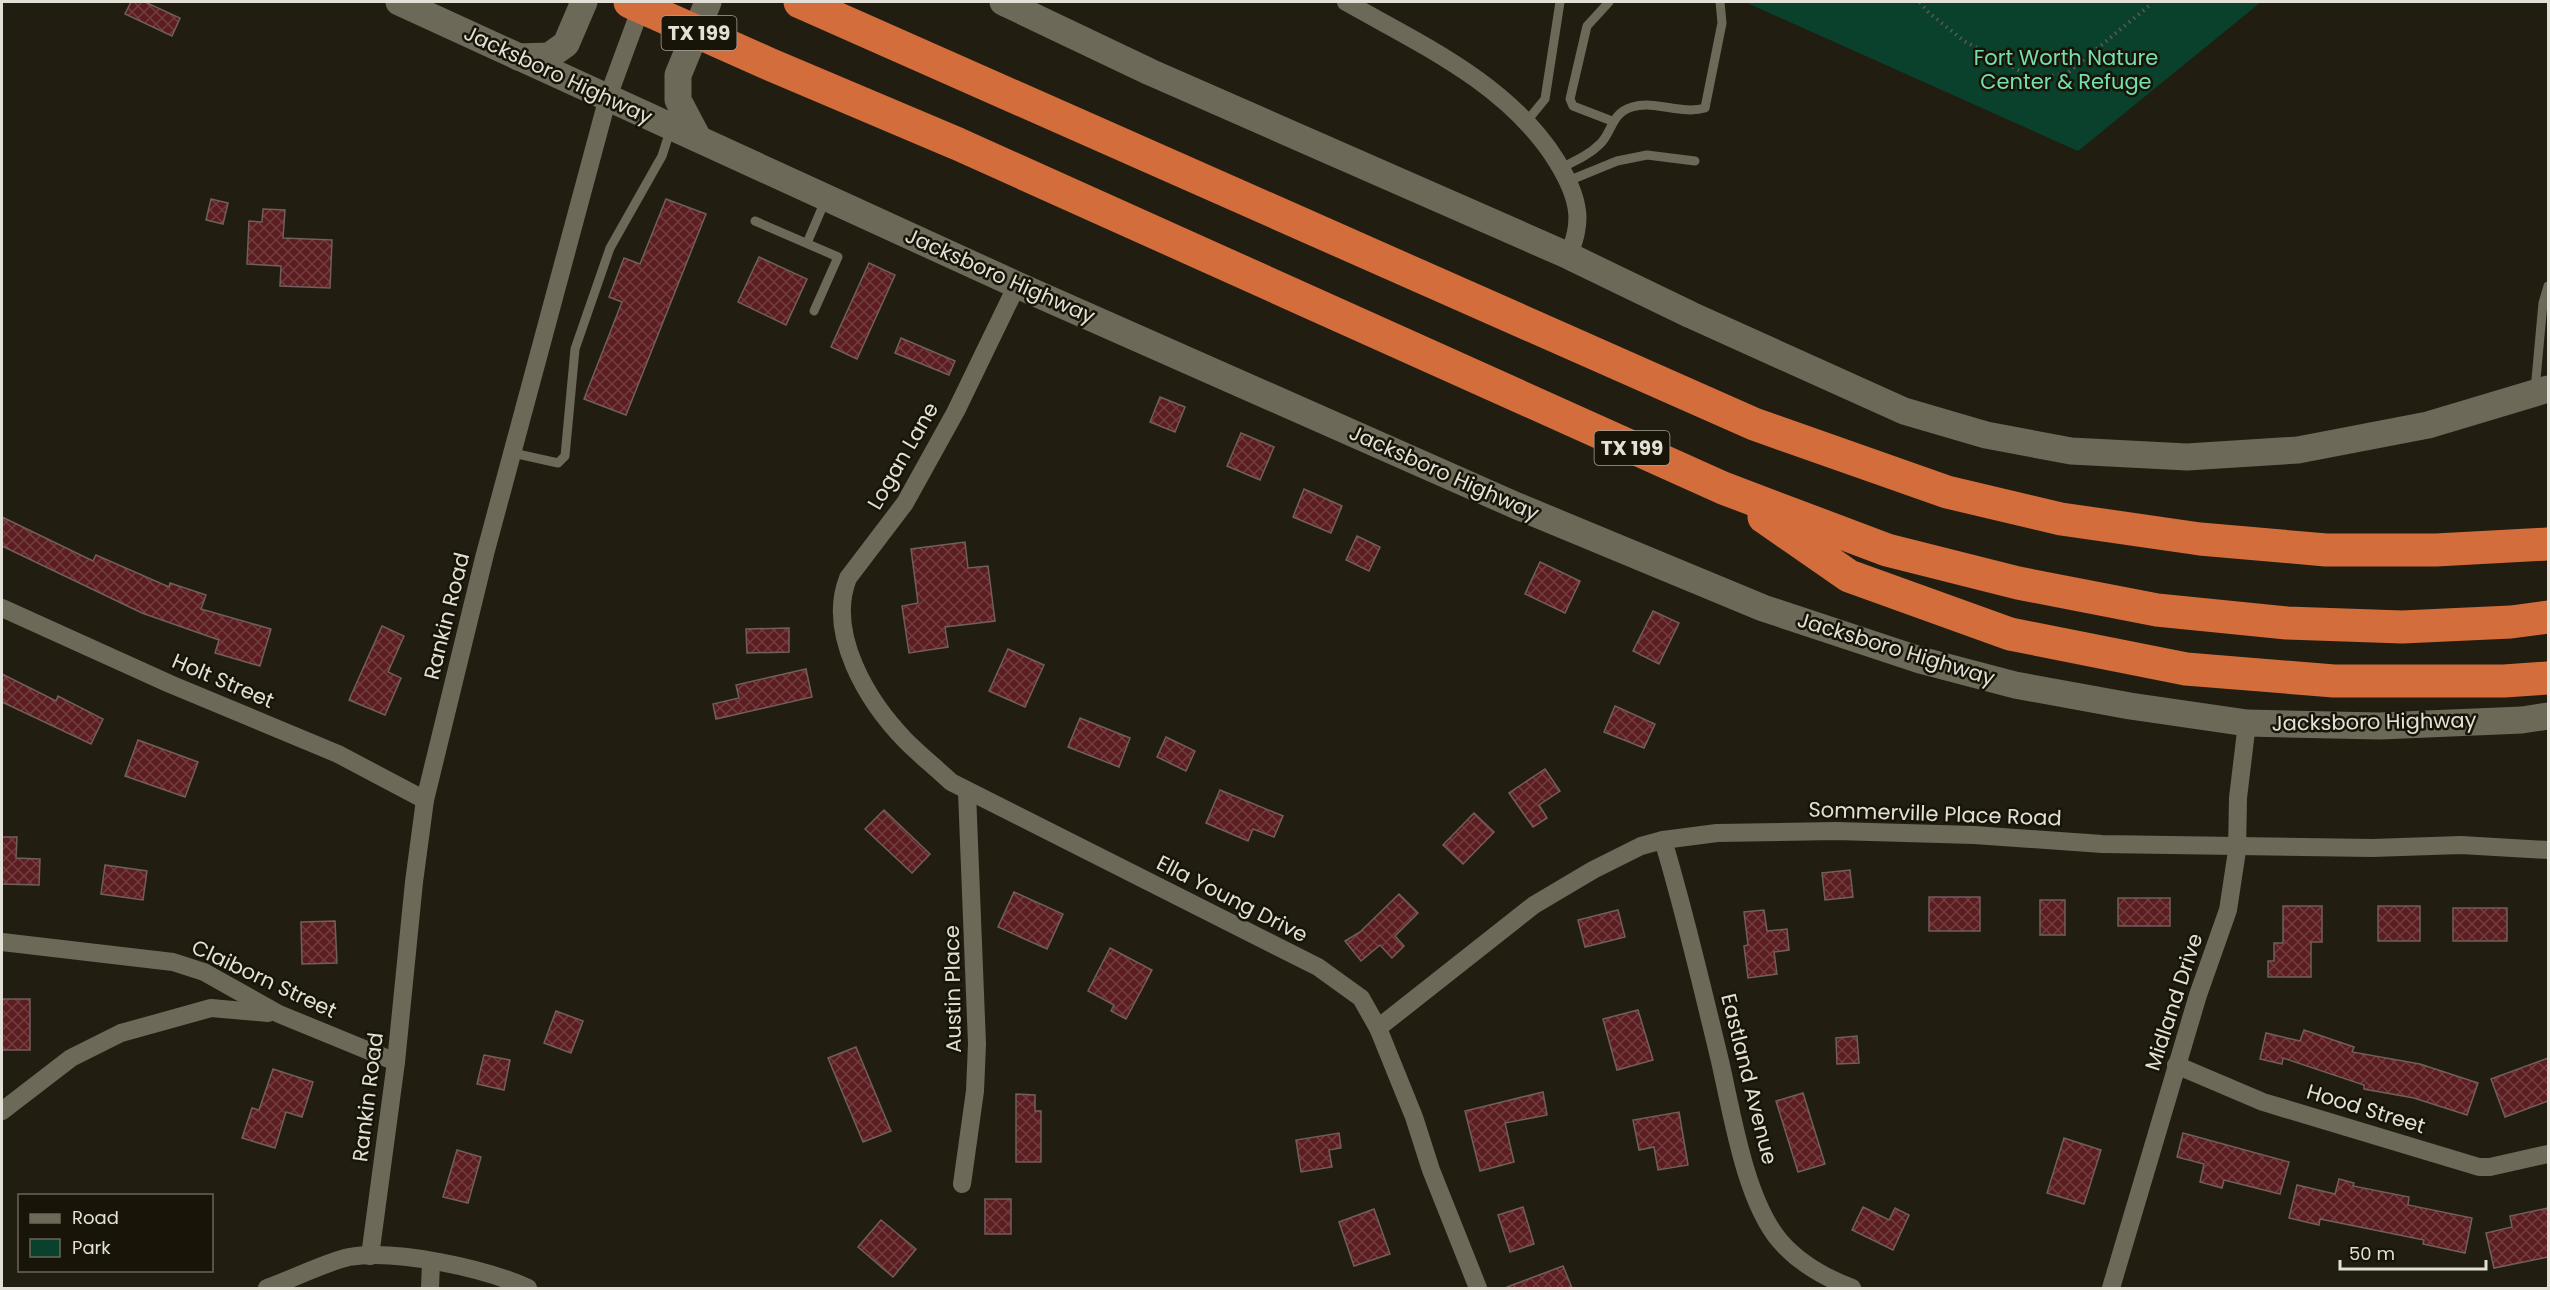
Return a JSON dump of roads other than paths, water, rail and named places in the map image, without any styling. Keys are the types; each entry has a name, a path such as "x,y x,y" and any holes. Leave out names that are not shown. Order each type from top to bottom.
{"highway":[{"name":"TX 199","path":"630,2 958,144 1723,488 1887,550 2018,582 2157,610 2287,623 2402,627 2511,622 2548,617"},
{"path":"800,2 1754,424 1947,492 2061,519 2200,539 2326,550 2436,550 2548,544"},
{"path":"1723,488 1849,576 2010,634 2186,669 2334,681 2504,681 2548,678"}],"main road":[{"name":"Jacksboro Highway","path":"399,2 1017,285 1506,501 1763,608 1920,660 2015,685 2130,706 2247,723 2380,726 2522,720 2548,716"},
{"path":"517,57 549,56 566,44 585,2"},
{"path":"698,138 678,100 678,75 708,2"},
{"path":"1003,2 1150,72 1569,256 1691,315 1904,411 1986,435 2071,451 2187,457 2298,450 2428,425 2542,391"}],"street":[{"name":"Rankin Road","path":"370,1256 396,1062 414,882 425,800 485,554 608,97 643,2"},
{"path":"1346,2 1452,63 1508,102 1527,121 1564,175 1578,212 1577,232 1569,256"},
{"name":"Logan Lane","path":"848,649 842,616 842,592 848,578 906,503 956,411 1017,285"},
{"name":"Holt Street","path":"2,609 170,684 338,754 425,800"},
{"name":"Ella Young Drive","path":"848,649 875,702 905,740 951,782 1067,838 1153,885 1318,967 1361,998 1378,1028 1414,1117 1431,1170 1478,1288"},
{"name":"Midland Drive","path":"2111,1288 2176,1065 2228,910 2237,845 2238,798 2247,723"},
{"name":"Austin Place","path":"962,1184 975,1090 977,1044 968,792"},
{"name":"Sommerville Place Road","path":"1378,1028 1534,905 1641,846 1663,840 1717,833 1836,831 1974,835 2102,844 2372,848 2461,845 2548,850"},
{"name":"Eastland Avenue","path":"1663,840 1683,909 1740,1147 1759,1204 1780,1241 1809,1266 1852,1288"},
{"name":"Claiborn Street","path":"2,942 172,962 204,972 279,1014 396,1062"},
{"path":"2,1111 71,1058 121,1033 211,1008 279,1014"},
{"name":"Hood Street","path":"2176,1065 2264,1102 2480,1167 2490,1167 2548,1154"},
{"path":"267,1288 348,1257 397,1254 478,1271 528,1288"},
{"path":"430,1288 431,1262"}],"lane":[{"path":"1527,121 1545,99 1560,2"},
{"path":"1609,2 1587,26 1570,99 1573,106 1612,121"},
{"path":"1564,175 1604,142 1612,121 1629,107 1645,105 1692,111 1705,108 1722,23 1719,2"},
{"path":"513,453 558,463 565,456 575,349 610,248 662,156 672,127"},
{"path":"1564,175 1647,155 1695,161"},
{"path":"807,243 826,198"},
{"path":"755,221 838,256 814,310"},
{"path":"2542,391 2543,303 2548,286"}],"park label":[{"name":"Fort Worth Nature Center & Refuge","path":"2066,70"}]}
